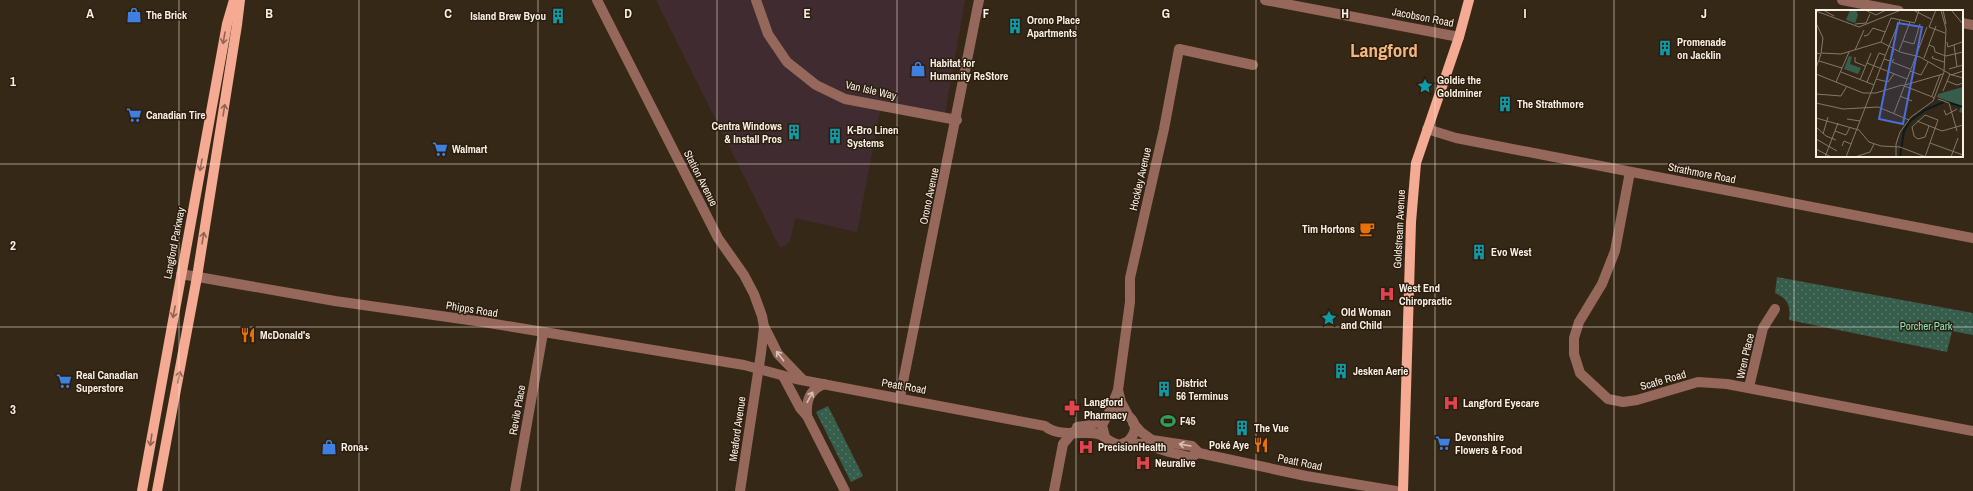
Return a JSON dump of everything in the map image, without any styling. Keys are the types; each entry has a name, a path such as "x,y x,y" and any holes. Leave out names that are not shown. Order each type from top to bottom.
{"main road":[{"name":"Langford Parkway","path":"142,491 227,24 234,0"},
{"path":"157,491 197,277 240,0"},
{"name":"Goldstream Avenue","path":"1403,491 1412,193 1416,163 1459,37 1469,0"}],"street":[{"name":"Station Avenue","path":"597,0 718,238 744,275 754,294 764,327 758,369"},
{"name":"Van Isle Way","path":"756,0 768,34 787,62 816,85 845,99 956,120"},
{"name":"Orono Avenue","path":"900,398 979,0"},
{"name":"Jacobson Road","path":"1265,0 1459,37"},
{"path":"1842,0 1894,10"},
{"path":"1963,23 1973,25"},
{"name":"Hockley Avenue","path":"1106,417 1118,390 1130,302 1130,278 1164,129 1179,49 1253,65"},
{"name":"Strathmore Road","path":"1427,129 1456,138 1973,238"},
{"name":"Scafe Road","path":"1630,172 1615,251 1602,284 1579,322 1574,338 1574,354 1580,374 1608,398 1623,402 1637,400 1698,382 1749,387 1973,431"},
{"name":"Phipps Road","path":"181,274 705,358 758,369"},
{"name":"Wren Place","path":"1749,387 1764,328 1775,309"},
{"path":"764,327 778,354 803,380"},
{"name":"Revilo Place","path":"515,491 543,333"},
{"name":"Peatt Road","path":"758,369 803,380 1045,426 1055,430 1095,433 1105,437 1111,444 1134,442 1190,457 1199,453"},
{"name":"Meaford Avenue","path":"740,491 758,369"},
{"path":"783,376 800,408 807,416 845,491"},
{"path":"807,416 808,398 816,387 824,384"},
{"name":"Hockley Avenue","path":"1118,390 1121,402 1131,419"},
{"name":"Peatt Road","path":"1045,426 1053,424 1084,427 1117,411 1131,419 1141,432 1155,441 1192,446 1199,453 1306,476 1396,491"},
{"path":"1105,437 1102,430 1106,417"},
{"path":"1123,443 1132,436 1131,419"},
{"path":"1055,430 1063,444"},
{"path":"1054,491 1063,444 1073,432"}],"shaded area":[{"path":"656,0 965,0 945,113 882,101 857,232 795,218 790,242 780,248"}],"green space":[{"name":"Porcher Park","path":"1777,277 1973,313 1973,335 1952,331 1947,352 1789,320 1789,307 1786,300 1775,293"},
{"path":"828,406 863,476 851,482 816,412"}],"place":[{"name":"The Brick","path":"134,15"},
{"name":"Island Brew Byou","path":"558,16"},
{"name":"Orono Place Apartments","path":"1015,26"},
{"name":"Promenade on Jacklin","path":"1665,48"},
{"name":"Habitat for Humanity ReStore","path":"918,69"},
{"name":"Goldie the Goldminer","path":"1425,86"},
{"name":"The Strathmore","path":"1505,104"},
{"name":"Canadian Tire","path":"134,115"},
{"name":"Centra Windows & Install Pros","path":"794,132"},
{"name":"K-Bro Linen Systems","path":"835,136"},
{"name":"Walmart","path":"440,149"},
{"name":"Tim Hortons","path":"1367,229"},
{"name":"Evo West","path":"1479,252"},
{"name":"West End Chiropractic","path":"1387,294"},
{"name":"Old Woman and Child","path":"1329,318"},
{"name":"McDonald's","path":"248,335"},
{"name":"Jesken Aerie","path":"1341,371"},
{"name":"Real Canadian Superstore","path":"64,381"},
{"name":"District 56 Terminus","path":"1164,389"},
{"name":"Langford Eyecare","path":"1451,403"},
{"name":"Langford Pharmacy","path":"1072,408"},
{"name":"F45","path":"1168,421"},
{"name":"The Vue","path":"1242,428"},
{"name":"Devonshire Flowers & Food","path":"1443,443"},
{"name":"Poké Aye","path":"1261,445"},
{"name":"Rona+","path":"329,447"},
{"name":"PrecisionHealth","path":"1086,447"},
{"name":"Neuralive","path":"1143,463"}],"district":[{"name":"Langford","path":"1384,50"}]}
